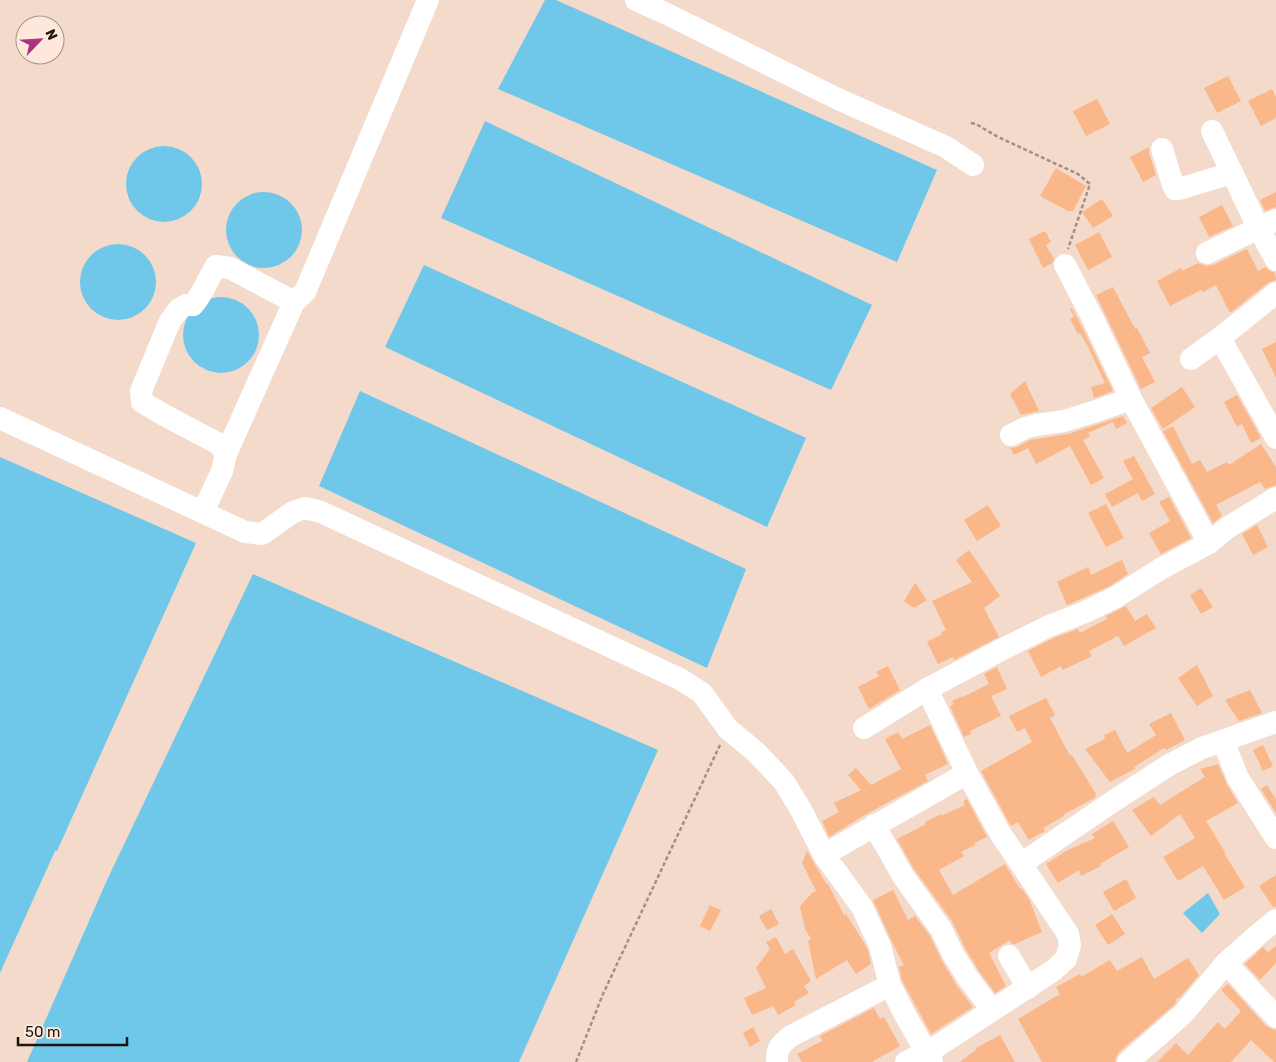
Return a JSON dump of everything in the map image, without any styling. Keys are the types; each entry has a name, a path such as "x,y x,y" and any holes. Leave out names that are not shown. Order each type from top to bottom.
{"street":[{"path":"203,512 222,471 226,454 294,302 305,292 428,0"},
{"path":"636,0 838,99 946,147 973,165"},
{"path":"1212,131 1232,173 1268,225 1276,260"},
{"path":"1162,149 1172,185 1175,189 1232,173"},
{"path":"1207,253 1268,225"},
{"path":"1065,265 1131,399 1209,543"},
{"path":"226,454 219,444 164,416 142,402 141,391 170,321 179,309 198,300 209,276 216,266 230,268 294,302"},
{"path":"1191,359 1276,293"},
{"path":"1220,338 1276,438"},
{"path":"1011,435 1025,428 1064,421 1131,399"},
{"path":"0,418 245,532 262,534 293,512 305,508 321,512 680,679 702,693 728,729 757,753 784,782 800,808 824,855 862,907 880,946 890,985 904,1013 921,1058 1054,970 1066,958 1070,945 1068,934 1000,833 967,773 927,689"},
{"path":"864,728 927,689 1049,626 1083,613 1116,597 1162,568 1209,543 1227,528 1276,498"},
{"path":"1021,864 1169,766 1202,748 1276,722"},
{"path":"1223,741 1238,778 1276,838"},
{"path":"824,855 967,773"},
{"path":"874,825 903,876 941,929 953,954 968,978 992,1010"},
{"path":"1140,1058 1182,1014 1226,963 1276,920"},
{"path":"1009,956 1028,988"},
{"path":"1226,963 1276,1017"},
{"path":"777,1062 780,1045 792,1036 890,985"}],"path":[{"path":"971,123 1078,174 1090,184 1070,242 1065,265"},
{"path":"576,1062 603,994 728,729"}],"water":[{"path":"545,0 556,0 937,170 897,262 498,89"},
{"path":"485,121 872,305 831,390 441,218"},
{"path":"164,146 179,149 191,157 199,169 202,184 199,199 191,211 179,219 164,222 149,219 137,211 129,199 126,184 129,169 137,157 149,149"},
{"path":"264,192 279,195 291,203 299,215 302,230 299,245 291,257 279,265 264,268 249,265 237,257 229,245 226,230 229,215 237,203 249,195"},
{"path":"118,244 133,247 145,255 153,267 156,282 153,297 145,309 133,317 118,320 103,317 91,309 83,297 80,282 83,267 91,255 103,247"},
{"path":"424,265 806,438 767,527 385,347"},
{"path":"221,297 236,300 248,308 256,320 259,335 256,350 248,362 236,370 221,373 206,370 194,362 186,350 183,335 186,320 194,308 206,300"},
{"path":"360,391 746,569 707,668 319,486"},
{"path":"0,457 196,543 0,973"},
{"path":"253,574 658,750 519,1062 27,1062 108,878"},
{"path":"1208,893 1220,914 1202,933 1183,913"}],"building":[{"path":"1228,76 1241,101 1217,113 1204,88"},
{"path":"1272,89 1276,97 1276,118 1261,126 1248,101"},
{"path":"1097,99 1110,124 1086,136 1073,111"},
{"path":"1149,147 1156,175 1143,182 1130,157"},
{"path":"1056,168 1086,186 1073,211 1068,211 1040,196"},
{"path":"1276,192 1276,207 1265,211 1260,200"},
{"path":"1102,199 1113,216 1093,228 1082,212"},
{"path":"1222,205 1233,226 1209,237 1199,217"},
{"path":"1045,231 1051,242 1046,245 1054,259 1052,263 1043,268 1029,239"},
{"path":"1099,232 1112,257 1088,270 1075,245"},
{"path":"1247,249 1258,271 1265,267 1275,273 1276,280 1268,283 1230,313 1216,285 1203,292 1201,290 1170,306 1157,281 1181,268 1182,271 1198,263 1206,266 1213,265"},
{"path":"1113,287 1150,353 1142,357 1155,382 1141,389 1096,295"},
{"path":"1072,308 1113,391 1094,398 1091,387 1105,383 1088,347 1070,319 1074,316 1070,309"},
{"path":"1276,342 1276,378 1262,349"},
{"path":"1025,381 1039,411 1021,415 1010,394"},
{"path":"1182,387 1195,407 1163,429 1151,408"},
{"path":"1237,395 1261,438 1251,443 1242,424 1237,427 1224,402"},
{"path":"1123,416 1127,423 1116,429 1113,422 1088,433 1090,436 1083,440 1104,478 1091,485 1070,446 1036,464 1028,448 1014,455 1010,448 1017,447 1030,440 1068,434"},
{"path":"1173,426 1192,464 1200,460 1207,472 1227,462 1229,465 1261,444 1276,467 1276,485 1265,489 1260,482 1216,505 1222,516 1213,523 1163,431"},
{"path":"1134,456 1155,494 1142,501 1138,493 1112,507 1105,494 1133,479 1123,461"},
{"path":"1169,497 1191,538 1161,554 1149,533 1170,521 1159,502"},
{"path":"1106,504 1124,538 1106,547 1088,513"},
{"path":"988,505 1001,526 977,541 964,520"},
{"path":"1257,525 1268,547 1253,555 1242,534"},
{"path":"969,550 1000,596 984,608 999,637 954,660 953,657 938,664 927,642 946,630 932,601 972,582 956,560"},
{"path":"1122,560 1128,574 1110,586 1067,605 1057,582 1088,567 1091,575"},
{"path":"915,583 927,600 914,608 904,601"},
{"path":"1201,588 1213,607 1201,614 1190,595"},
{"path":"1126,606 1135,621 1147,614 1156,628 1124,646 1118,636 1089,651 1092,656 1063,670 1061,666 1041,677 1028,651 1078,629 1080,633 1107,619 1106,616"},
{"path":"1197,665 1213,696 1197,706 1178,678"},
{"path":"888,666 900,690 869,709 858,687 879,676 876,672"},
{"path":"997,667 1007,689 991,696 1001,716 970,731 971,734 964,737 950,706 954,704 952,701 989,684 984,674"},
{"path":"1250,690 1262,713 1239,721 1225,700"},
{"path":"1046,698 1055,715 1050,718 1070,756 1072,755 1096,797 1063,815 1043,828 1045,831 1029,840 1018,822 1011,826 981,771 1032,742 1025,728 1017,732 1009,716"},
{"path":"1171,713 1185,740 1166,750 1164,748 1134,767 1135,769 1110,782 1085,749 1105,739 1104,735 1115,730 1127,753 1156,735 1149,724"},
{"path":"930,725 948,764 925,775 928,781 868,813 829,837 822,821 839,812 834,803 861,790 848,775 856,768 871,785 901,769 885,739 898,732 902,739"},
{"path":"1263,745 1273,766 1263,771 1253,750"},
{"path":"1218,764 1227,785 1238,803 1206,821 1245,887 1224,900 1203,866 1178,881 1163,857 1195,838 1180,814 1151,836 1132,810 1154,797 1160,805 1205,777 1200,769"},
{"path":"1267,785 1276,799 1276,813 1261,789"},
{"path":"967,799 987,837 961,852 964,856 939,870 953,895 1005,864 1020,889 1029,899 1042,932 1015,944 1012,944 1010,940 989,953 1006,986 995,993 965,948 952,921 914,869 897,839 941,814 941,816 965,805 963,802"},
{"path":"1113,821 1129,847 1100,864 1101,866 1081,876 1079,870 1058,883 1046,864 1066,851 1095,838 1092,834"},
{"path":"807,851 828,884 844,915 846,914 868,950 871,964 856,974 847,960 816,979 808,941 811,939 805,929 800,906 816,891 802,863"},
{"path":"1276,875 1276,907 1273,907 1259,886"},
{"path":"1126,879 1136,898 1114,911 1103,892"},
{"path":"893,890 908,920 915,916 930,936 957,986 973,1007 931,1034 902,980 899,967 904,965 873,900"},
{"path":"710,905 721,910 710,931 700,926"},
{"path":"771,909 779,924 767,930 759,916"},
{"path":"1112,914 1125,934 1108,945 1095,925"},
{"path":"776,937 785,954 793,949 811,981 804,986 809,993 794,1002 796,1005 778,1015 773,1006 752,1015 744,998 766,988 756,968 770,949 766,942"},
{"path":"1276,946 1276,963 1260,980 1245,964 1263,947 1268,952"},
{"path":"1142,957 1154,979 1188,958 1199,975 1181,996 1175,1000 1177,1001 1174,1005 1119,1052 1115,1062 1042,1062 1018,1019 1060,994 1056,987 1080,974 1081,977 1110,960 1117,971"},
{"path":"1228,984 1266,1026 1276,1030 1276,1062 1251,1040 1231,1062 1157,1062 1176,1043 1188,1055 1218,1022 1225,1029 1241,1011 1221,990"},
{"path":"874,1008 880,1019 884,1017 900,1046 872,1062 802,1062 797,1054 822,1041 820,1036"},
{"path":"753,1027 760,1041 750,1047 743,1033"},
{"path":"1000,1035 1015,1062 960,1062 976,1048"}]}
